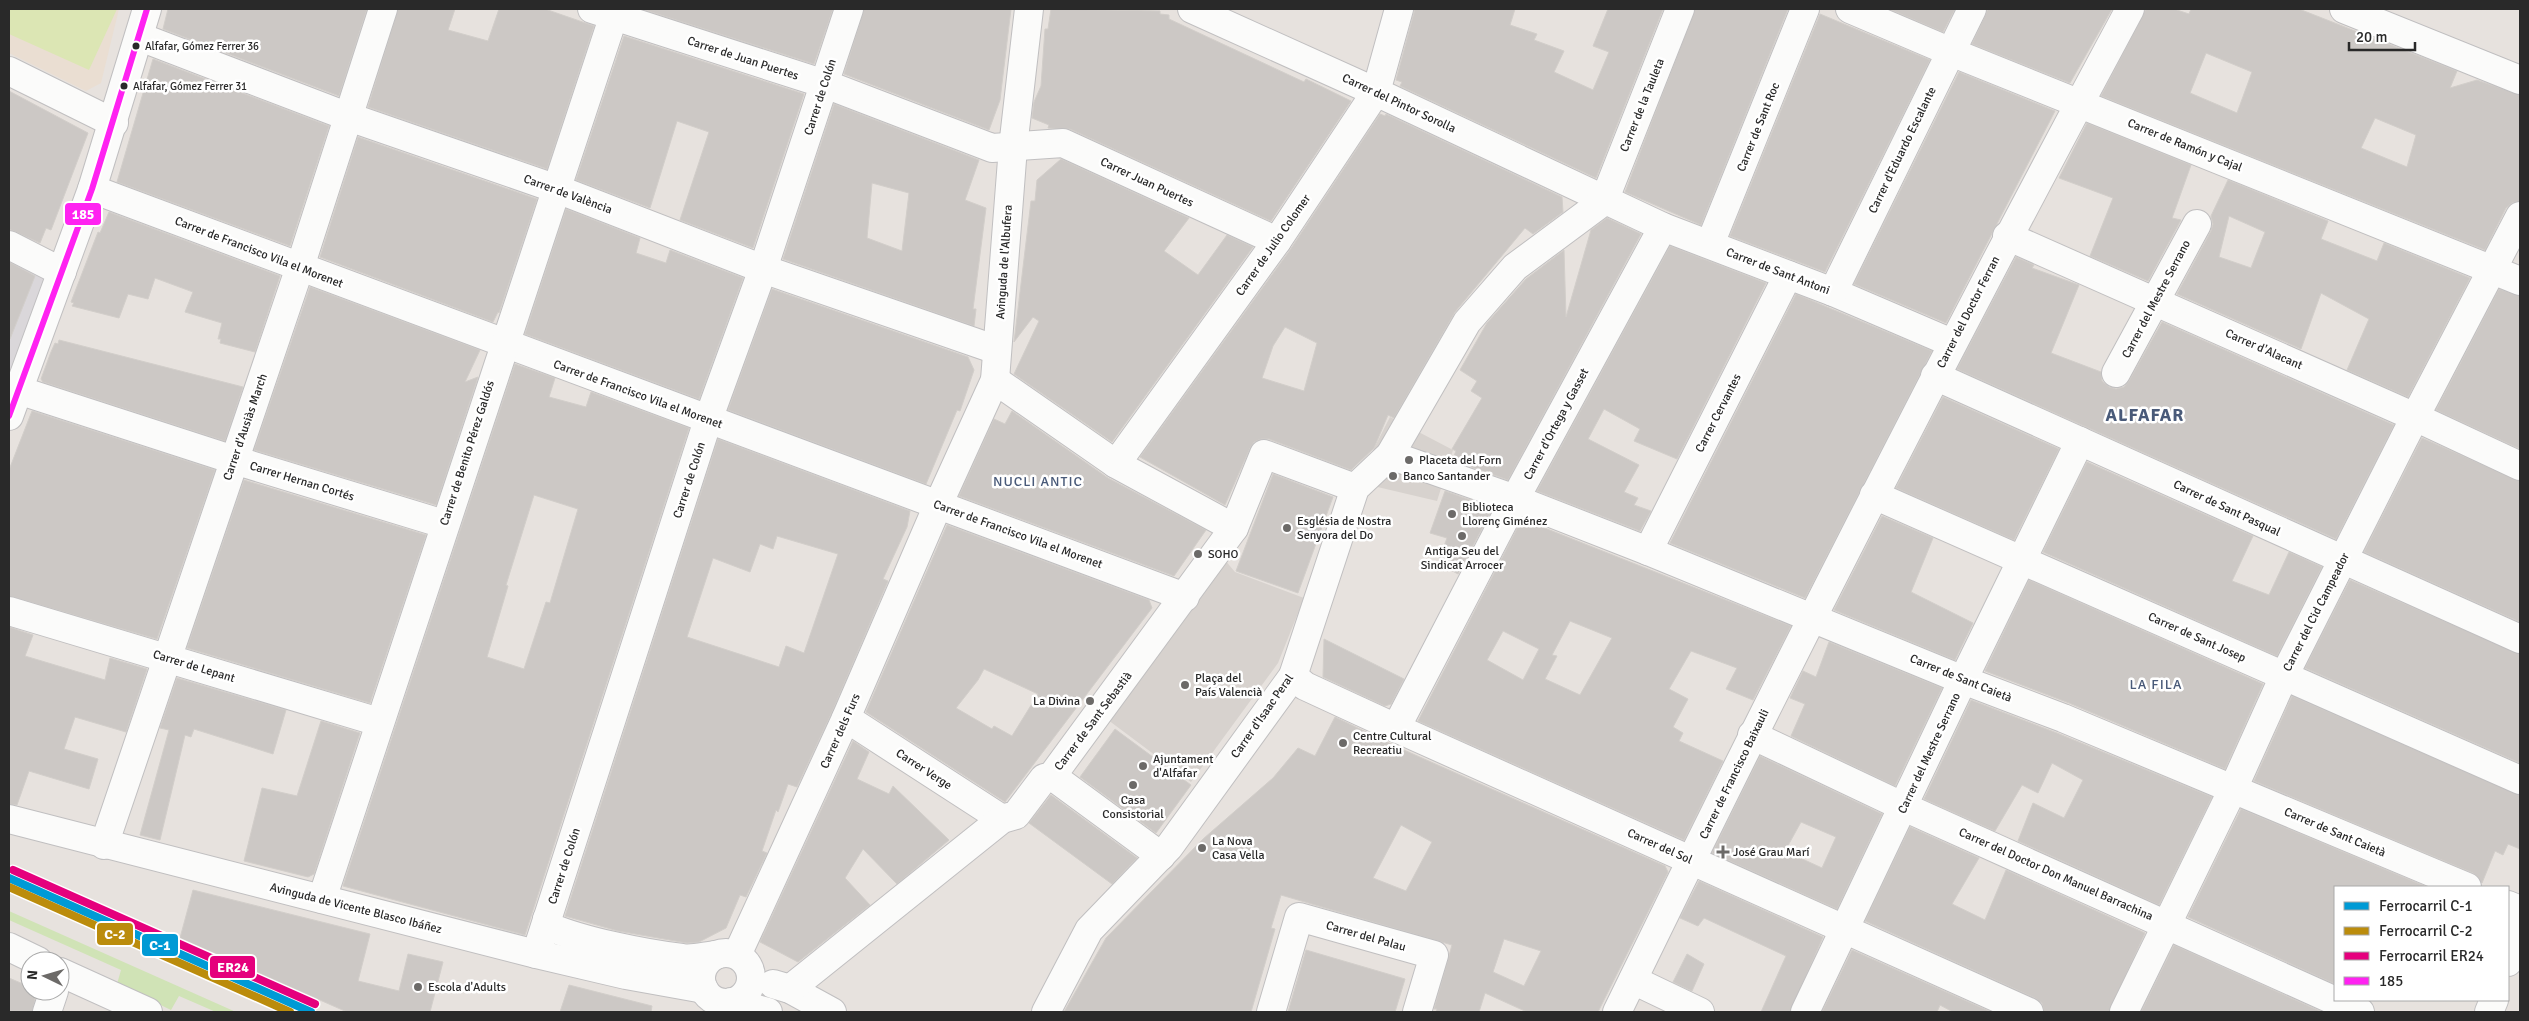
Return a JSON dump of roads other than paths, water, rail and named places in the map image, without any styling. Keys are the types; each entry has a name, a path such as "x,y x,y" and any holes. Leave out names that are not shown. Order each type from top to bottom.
{"street":[{"path":"11,408 92,189 114,123 147,9"},
{"name":"Carrer d'Ausiàs March","path":"104,844 300,267 383,9"},
{"name":"Carrer de Colón","path":"536,954 708,420 763,269 849,9"},
{"name":"Avinguda de l'Albufera","path":"938,504 995,380 1013,146 1029,9"},
{"name":"Carrer del Pintor Sorolla","path":"1192,9 1376,92 1604,200"},
{"name":"Carrer de Julio Colomer","path":"1116,464 1277,242 1376,92 1399,9"},
{"name":"Carrer de la Tauleta","path":"1604,200 1680,9"},
{"name":"Carrer de Sant Roc","path":"1710,244 1805,9"},
{"name":"Carrer de Ramón y Cajal","path":"1850,9 1951,52 2520,281"},
{"name":"Carrer d'Eduardo Escalante","path":"1833,292 1972,9"},
{"name":"Carrer del Doctor Ferran","path":"1813,618 2007,236 2130,9"},
{"path":"2344,9 2520,80"},
{"name":"Carrer de Juan Puertes","path":"607,11 825,84 992,148 1013,146"},
{"name":"Carrer de Benito Pérez Galdós","path":"322,898 444,524 557,189 607,11"},
{"name":"Carrer de València","path":"140,37 349,117 557,189 763,269 997,350"},
{"path":"9,71 114,123"},
{"name":"Carrer Juan Puertes","path":"1013,146 1063,143 1277,242"},
{"name":"Carrer de Francisco Vila el Morenet","path":"92,189 1185,597"},
{"path":"1356,488 1390,455 1473,315 1515,268 1604,200"},
{"name":"Carrer de Sant Antoni","path":"1604,200 1663,227 1833,292 1952,344"},
{"name":"Carrer del Cid Campeador","path":"2124,1012 2233,788 2284,676 2415,416 2494,270 2520,216"},
{"name":"Carrer del Mestre Serrano","path":"2116,373 2197,224"},
{"name":"Carrer d'Ortega y Gasset","path":"1396,728 1515,499 1663,227"},
{"name":"Carrer d'Alacant","path":"2007,236 2415,416 2520,466"},
{"path":"9,245 62,272"},
{"name":"Carrer Cervantes","path":"1648,551 1788,275"},
{"name":"Carrer de Sant Pasqual","path":"1935,376 2520,639"},
{"path":"995,380 1116,464 1234,528"},
{"name":"Carrer Hernan Cortés","path":"11,408 234,460 444,524"},
{"name":"Carrer del Mestre Serrano","path":"1805,1012 1963,680 2080,441"},
{"name":"Carrer de Sant Sebastià","path":"790,989 1002,819 1016,815 1044,778 1052,776 1234,528 1264,454 1356,488"},
{"name":"Carrer de Sant Caietà","path":"1390,455 1515,499 1648,551 1963,680 2063,718 2465,886"},
{"name":"Carrer d'Isaac Peral","path":"1046,1012 1089,930 1161,856 1292,676 1356,488"},
{"name":"Carrer de Sant Josep","path":"1874,495 2520,780"},
{"name":"Carrer dels Furs","path":"727,955 846,718 938,504"},
{"name":"Carrer de Lepant","path":"9,611 379,722"},
{"name":"Carrer de Francisco Baixauli","path":"1617,1012 1752,735 1813,618"},
{"name":"Carrer del Sol","path":"1292,676 1305,686 1396,728 2029,1012"},
{"name":"Carrer Verge","path":"846,718 1002,819"},
{"name":"Carrer del Doctor Don Manuel Barrachina","path":"1752,735 1904,807 2334,1000"},
{"path":"1052,776 1161,856"},
{"name":"Avinguda de Vicente Blasco Ibáñez","path":"9,819 536,954 626,975 713,1000 768,1012"},
{"name":"Carrer del Palau","path":"1271,1012 1299,917 1434,955 1417,1012"},
{"path":"547,919 550,927 562,933 683,959 727,955 749,966 752,978 745,994 713,1000 701,973 709,959 727,955"},
{"path":"2509,959 2520,928"},
{"path":"70,977 148,1012"},
{"path":"752,978 790,989 832,1012"},
{"path":"1633,980 1700,1012"},
{"name":"Carrer del Doctor Don Manuel Barrachina","path":"2336,1001 2360,1012"}],"rail line":[{"name":"ER24","path":"13,870 315,1004"},
{"name":"C-1","path":"9,878 311,1012"},
{"name":"C-2","path":"9,887 290,1012"}],"place":[{"name":"Alfafar, Gómez Ferrer 36","path":"136,46"},
{"name":"Alfafar, Gómez Ferrer 31","path":"124,86"},
{"name":"Placeta del Forn","path":"1409,460"},
{"name":"Banco Santander","path":"1393,476"},
{"name":"Biblioteca Llorenç Giménez","path":"1452,514"},
{"name":"Església de Nostra Senyora del Do","path":"1287,528"},
{"name":"Antiga Seu del Sindicat Arrocer","path":"1462,536"},
{"name":"SOHO","path":"1198,554"},
{"name":"Plaça del País Valencià","path":"1185,685"},
{"name":"La Divina","path":"1090,701"},
{"name":"Centre Cultural Recreatiu","path":"1343,743"},
{"name":"Ajuntament d'Alfafar","path":"1143,766"},
{"name":"Casa Consistorial","path":"1133,785"},
{"name":"La Nova Casa Vella","path":"1202,848"},
{"name":"José Grau Marí","path":"1723,852"},
{"name":"Escola d'Adults","path":"418,987"}],"district":[{"name":"ALFAFAR","path":"2145,415"},
{"name":"NUCLI ANTIC","path":"1038,481"},
{"name":"LA FILA","path":"2156,684"}]}
